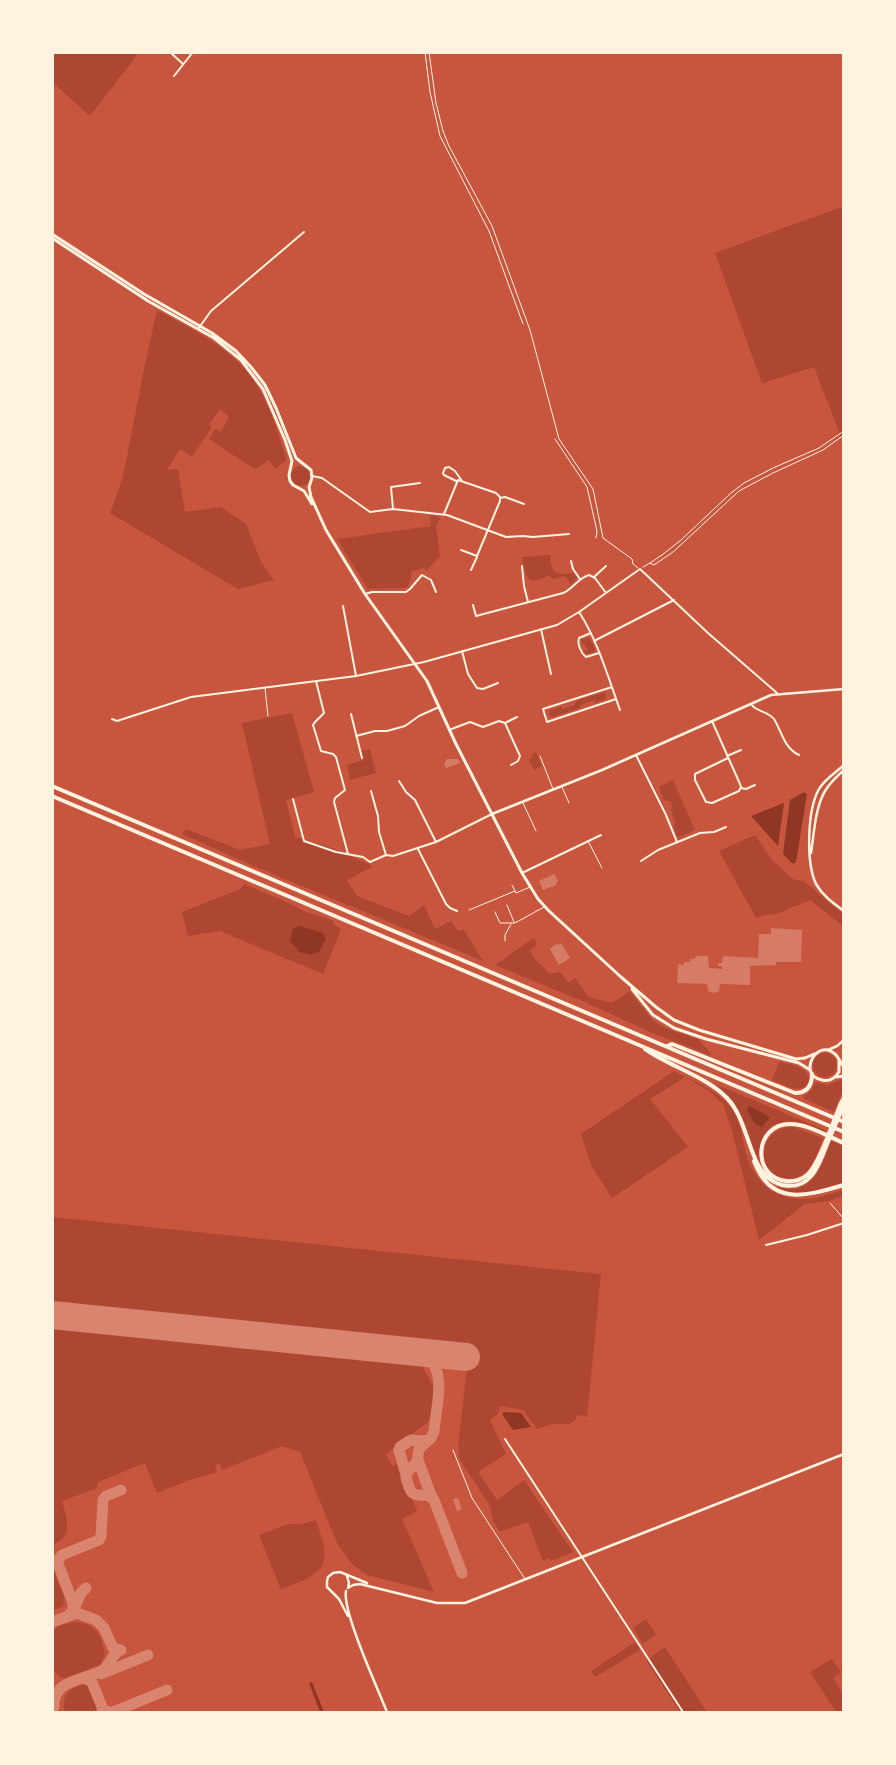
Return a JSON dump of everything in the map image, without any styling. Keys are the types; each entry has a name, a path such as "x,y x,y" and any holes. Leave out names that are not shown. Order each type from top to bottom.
{"highway":[{"path":"52,786 844,1122"},
{"path":"52,796 844,1132"},
{"path":"638,1044 658,1059 709,1084 723,1094 737,1111 758,1165 768,1178 779,1184 790,1185 804,1182 812,1176 818,1168 826,1142"},
{"path":"667,1046 672,1044 796,1093 808,1089 811,1083 811,1072"},
{"path":"844,1098 842,1104 826,1142 813,1169 806,1176 798,1180 788,1181 776,1178 767,1172 762,1164 761,1150 764,1139 771,1130 787,1124 800,1126 844,1142"},
{"path":"750,1144 753,1160 758,1172 768,1185 778,1191 786,1194 804,1195 844,1186"}],"main road":[{"path":"52,236 219,342 234,354 258,382 273,410 288,448 292,461 288,475 290,481 305,493 365,594 426,681 522,873 545,907 663,1012 690,1027 796,1059 805,1058 821,1050 827,1050 834,1054 844,1067"},
{"path":"52,236 148,301 217,337 236,351 251,366 265,385 294,455 302,464 309,467 312,476 310,493 316,510"},
{"path":"290,470 296,465 302,464"},
{"path":"298,488 305,487 310,483"},
{"path":"622,977 653,1015 668,1025 706,1039 799,1063 817,1079 823,1081 844,1076"},
{"path":"811,1072 810,1062 814,1054"},
{"path":"835,1077 839,1070 839,1060"}],"street":[{"path":"170,52 183,64"},
{"path":"174,76 193,52"},
{"path":"198,328 205,317 217,306 304,232"},
{"path":"462,481 454,470 449,467 445,468 443,473 445,476 496,493 500,498"},
{"path":"312,476 322,478 368,512 394,509 444,514 509,537 523,536 531,538 569,534"},
{"path":"444,514 456,481"},
{"path":"394,509 391,487 420,484"},
{"path":"500,498 505,496 524,504"},
{"path":"470,570 489,530 500,498"},
{"path":"461,550 477,556"},
{"path":"571,561 573,569 580,580"},
{"path":"522,566 528,602"},
{"path":"594,577 606,566"},
{"path":"112,719 117,721 186,698 356,676 415,664 541,630 559,624 579,612 640,569 776,693"},
{"path":"365,594 372,592 406,592 422,575 431,580 436,592"},
{"path":"473,605 476,616 567,591 587,576 594,577 606,594"},
{"path":"594,641 674,600"},
{"path":"343,606 356,676"},
{"path":"579,612 599,652 620,710"},
{"path":"541,630 551,674"},
{"path":"591,633 579,640 578,644 586,657 599,652"},
{"path":"462,651 468,674 475,687 481,689 498,683"},
{"path":"316,681 324,713 313,725 321,751 336,756 344,792 334,802 348,854"},
{"path":"612,687 543,709 547,722 616,699"},
{"path":"293,799 304,841 363,857 370,862 386,855 392,857 418,850 492,814 636,755 776,693 844,690"},
{"path":"751,704 772,718 791,751 799,755"},
{"path":"356,736 405,726 419,716 439,708"},
{"path":"351,714 362,758"},
{"path":"449,730 470,722 483,727 499,721 505,723 518,717"},
{"path":"712,721 741,788"},
{"path":"505,723 520,756 518,761 511,764"},
{"path":"741,750 698,772 695,775 695,780 704,800 708,803 712,803 741,788 746,789 755,785"},
{"path":"636,755 678,842"},
{"path":"844,765 822,784 816,795 809,832 810,860 813,876 821,891 844,911"},
{"path":"810,860 822,798 829,785 844,770"},
{"path":"399,781 406,792 416,800 436,842"},
{"path":"371,791 378,816 379,832 386,855"},
{"path":"641,861 658,850 702,832 714,832 726,827"},
{"path":"522,873 601,835"},
{"path":"418,850 447,905 457,911"},
{"path":"827,1050 834,1048 844,1040"},
{"path":"766,1245 844,1224"},
{"path":"505,1439 683,1712"},
{"path":"332,1593 340,1594 355,1584 360,1584 432,1602 453,1604 474,1600 844,1454"},
{"path":"352,1624 339,1599 327,1586 329,1576 338,1572 378,1588"},
{"path":"346,1575 350,1583 347,1590 346,1605 387,1712"}],"lane":[{"path":"265,688 268,716"},
{"path":"540,756 553,790"},
{"path":"562,786 569,803"},
{"path":"523,802 536,831"},
{"path":"588,841 602,868"},
{"path":"512,885 515,891"},
{"path":"469,910 515,891 516,893 530,887"},
{"path":"507,905 514,923"},
{"path":"495,912 500,923 514,923 545,907"},
{"path":"505,941 505,935 511,923"},
{"path":"830,1203 844,1219"},
{"path":"453,1450 472,1498 525,1580"}],"path":[{"path":"426,52 430,92 440,136 489,231 523,324"},
{"path":"430,52 434,95 443,131 449,146 492,226 530,330 559,439 593,489 603,538 632,559 633,564 640,569 681,540 731,493 744,484 773,468 820,448 844,430"},
{"path":"650,563 654,565 673,552 739,491 776,471 822,450 844,436"},
{"path":"555,440 587,487 597,531 596,538"}],"shaded area":[{"path":"53,53 134,53 137,55 90,116 53,83"},
{"path":"841,207 844,213 844,437 842,439 814,367 762,383 715,253"},
{"path":"157,310 209,339 233,357 253,379 268,408 287,460 275,469 269,460 256,469 251,467 209,439 215,429 221,432 229,417 220,409 209,425 212,427 192,457 180,449 167,470 178,469 185,512 221,507 246,524 261,562 274,580 238,589 110,513 123,477"},
{"path":"301,466 308,469 311,476 308,483 301,486 294,483 291,476 294,469"},
{"path":"430,515 440,518 436,527 440,556 427,571 424,568 412,571 409,585 405,588 368,589 337,539 431,526"},
{"path":"550,555 555,572 562,574 573,573 577,578 571,585 565,576 553,579 549,575 532,581 526,575 522,557"},
{"path":"590,639 595,649 594,652 588,654 584,650 588,651 585,645 581,643 582,640"},
{"path":"605,693 604,700 594,703 595,700 582,704 580,708 552,717 549,715 549,711 562,706 562,709 575,705 576,701"},
{"path":"292,713 314,792 286,800 295,837 329,847 371,865 372,867 347,880 357,896 409,916 424,905 435,929 451,921 458,931 464,930 483,961 263,870 182,834 186,829 240,850 270,844 242,723"},
{"path":"370,749 376,773 350,780 347,765 364,760 362,751"},
{"path":"536,752 542,766 534,770 528,759 532,758 531,755"},
{"path":"673,780 695,830 680,837 677,836 674,827 675,821 671,810 671,802 664,800 659,787"},
{"path":"804,792 807,794 796,862 793,864 783,854 790,800"},
{"path":"784,803 778,846 751,816"},
{"path":"755,835 772,860 793,879 805,882 843,914 843,926 810,900 774,915 768,914 756,918 719,851"},
{"path":"244,884 301,910 334,921 333,924 341,929 323,974 220,931 188,936 182,912 241,889"},
{"path":"300,926 323,933 326,939 319,952 310,955 297,951 298,949 290,942 293,928"},
{"path":"534,938 537,944 530,950 534,958 550,974 560,972 569,983 575,978 589,997 612,1003 630,991 649,1016 659,1025 698,1039 713,1056 657,1035 587,1003 495,965"},
{"path":"825,1053 834,1056 837,1065 834,1074 825,1077 816,1074 813,1065 816,1056"},
{"path":"779,1062 798,1066 805,1071 809,1080 805,1087 797,1089 772,1080"},
{"path":"674,1071 707,1088 728,1104 739,1123 752,1169 765,1186 773,1192 782,1196 803,1199 843,1190 843,1196 829,1201 805,1204 759,1240 731,1127 723,1104 709,1091 685,1077 650,1099 688,1147 612,1198 591,1165 581,1134"},
{"path":"843,1079 843,1090 834,1112 802,1098 812,1090 815,1082 827,1085"},
{"path":"715,1084 825,1130 824,1133 795,1122 777,1124 766,1133 762,1140 759,1156 760,1165 739,1112"},
{"path":"749,1106 770,1117 762,1127 754,1123 747,1109"},
{"path":"793,1127 823,1138 815,1159 808,1170 799,1177 787,1178 776,1175 769,1169 764,1151 767,1142 773,1134 781,1129"},
{"path":"831,1141 843,1146 843,1183 800,1193 783,1190 775,1186 787,1189 806,1185 818,1171"},
{"path":"53,1217 601,1274 587,1417 577,1415 575,1421 569,1424 552,1424 537,1429 523,1410 500,1406 497,1415 490,1420 506,1454 478,1472 497,1500 524,1480 573,1552 550,1561 549,1558 543,1561 528,1522 500,1532 493,1521 490,1506 460,1460 458,1448 469,1348 53,1305"},
{"path":"53,1324 420,1361 434,1388 430,1418 428,1422 386,1454 392,1466 398,1463 417,1511 402,1519 434,1592 367,1575 352,1564 337,1543 300,1452 282,1446 222,1470 220,1463 215,1465 217,1472 189,1480 157,1493 145,1463 98,1482 97,1488 62,1501 67,1520 66,1532 60,1541 53,1545"},
{"path":"504,1412 521,1413 531,1427 513,1430 502,1414"},
{"path":"316,1520 324,1549 322,1566 308,1578 281,1590 259,1535 288,1524 302,1524"},
{"path":"52,1566 64,1597 63,1606 53,1611"},
{"path":"646,1619 656,1635 643,1644 633,1628"},
{"path":"73,1622 87,1624 96,1630 105,1654 100,1665 69,1677 61,1678 53,1670 53,1632 57,1627"},
{"path":"635,1642 640,1650 595,1677 591,1671"},
{"path":"665,1647 707,1712 680,1712 646,1660"},
{"path":"832,1659 841,1673 833,1678 843,1695 843,1712 836,1712 810,1672"},
{"path":"312,1682 324,1712 320,1712 309,1683"},
{"path":"88,1685 100,1712 65,1712 65,1697 75,1687"}],"building":[{"path":"447,759 458,759 460,763 446,768 444,764"},
{"path":"554,874 558,881 557,885 543,890 539,881"},
{"path":"771,928 802,930 801,962 776,962 776,965 750,966 750,985 720,984 719,991 715,993 708,991 707,984 677,983 678,964 684,965 684,962 690,962 690,959 695,959 696,956 708,956 709,968 722,969 722,966 718,966 718,963 722,963 723,956 758,958 759,934 771,934"},
{"path":"557,943 558,945 561,943 570,958 559,965 550,949"},
{"path":"458,1498 462,1509 457,1511 453,1499"}],"taxiway":[{"path":"422,1353 436,1368 438,1378 439,1388 434,1431 431,1438 419,1449 417,1462 408,1471 406,1478 409,1488 413,1493 428,1495 434,1500 462,1573"},
{"path":"406,1475 399,1450 400,1447 411,1440 428,1440"},
{"path":"418,1460 432,1498"},
{"path":"68,1616 73,1610 73,1603 57,1561 62,1555 99,1540 101,1536 103,1500 106,1496 121,1490"},
{"path":"73,1611 81,1593 86,1588"},
{"path":"52,1622 77,1613 96,1620 104,1628 113,1648 121,1650"},
{"path":"54,1707 58,1691 71,1682 103,1670 115,1654 121,1650"},
{"path":"101,1674 148,1655"},
{"path":"84,1678 92,1682 104,1712"},
{"path":"102,1709 113,1712 167,1690"}],"runway":[{"path":"52,1315 466,1357"}]}
